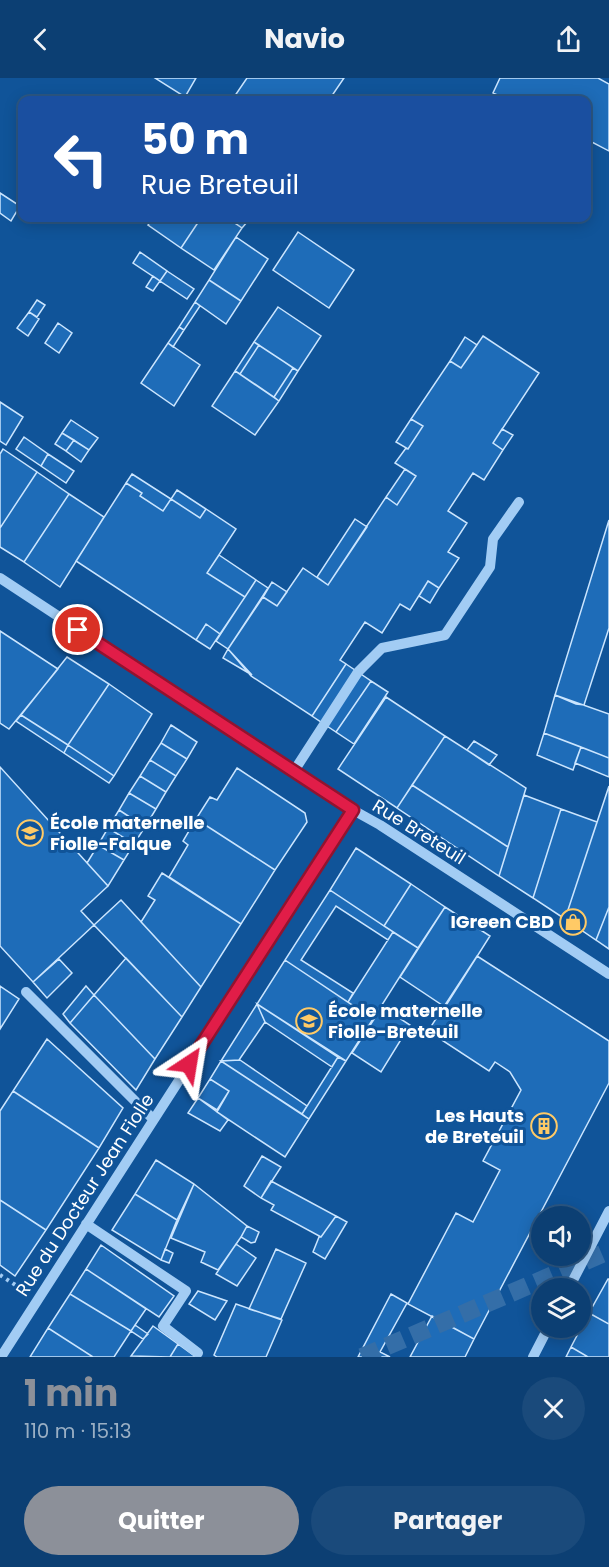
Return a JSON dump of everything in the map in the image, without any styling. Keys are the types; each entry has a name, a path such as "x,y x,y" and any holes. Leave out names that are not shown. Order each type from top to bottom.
{"street":[{"path":"294,771 358,672 382,648 445,635 490,567 493,539 519,502"},
{"name":"Rue Breteuil","path":"0,578 609,975"},
{"name":"Rue du Docteur Jean Fiolle","path":"1,1357 353,810"},
{"path":"26,992 153,1119"},
{"path":"574,1278 609,1211"},
{"path":"86,1224 186,1291 163,1326 198,1353"},
{"path":"533,1357 543,1338"}],"building":[{"path":"155,78 196,78 183,96"},
{"path":"247,78 344,78 332,96 235,96"},
{"path":"500,78 598,78 609,84 609,151 591,142 591,96 499,96 493,93"},
{"path":"0,193 18,205 18,209 11,221 0,213"},
{"path":"150,222 198,222 181,248 148,225"},
{"path":"198,222 233,222 242,228 214,270 181,248"},
{"path":"234,222 247,222 242,228"},
{"path":"298,232 354,270 329,308 273,270"},
{"path":"236,237 268,259 241,301 209,280"},
{"path":"140,252 167,271 160,281 133,263"},
{"path":"167,271 194,289 187,299 160,281"},
{"path":"153,276 160,281 153,291 146,287"},
{"path":"209,280 241,301 226,324 195,302"},
{"path":"37,300 45,305 37,317 29,312"},
{"path":"195,302 200,306 184,330 179,327"},
{"path":"278,307 321,336 298,371 254,342"},
{"path":"29,312 39,319 28,336 17,328"},
{"path":"58,323 72,333 59,353 45,343"},
{"path":"179,327 184,330 173,347 168,343"},
{"path":"483,336 539,373 493,443 503,450 484,480 473,473 448,511 467,523 448,552 459,558 439,588 428,581 410,610 400,604 382,633 365,622 340,660 346,664 312,716 251,676 228,649 263,597 277,606 303,568 328,585 386,497 397,505 416,476 395,463 406,448 408,449 423,426 411,419 450,361 461,368"},
{"path":"465,337 477,345 461,368 450,361"},
{"path":"254,342 259,345 240,374 235,371"},
{"path":"168,343 200,365 174,406 141,383"},
{"path":"259,345 293,368 274,397 240,374"},
{"path":"293,368 298,371 279,401 274,397"},
{"path":"235,371 279,401 255,435 212,406"},
{"path":"0,402 23,417 6,445 0,441"},
{"path":"411,419 423,426 408,449 396,442"},
{"path":"71,420 98,438 89,450 62,433"},
{"path":"502,429 513,435 503,450 493,443"},
{"path":"62,433 74,440 66,451 55,444"},
{"path":"24,437 48,454 41,466 16,449"},
{"path":"74,440 89,450 81,462 66,451"},
{"path":"3,449 37,472 0,528 0,454"},
{"path":"48,454 74,471 66,483 41,466"},
{"path":"405,469 416,476 397,505 386,497"},
{"path":"37,472 69,494 24,562 0,547 0,528"},
{"path":"132,474 171,499 163,511 140,496 142,493 126,483"},
{"path":"126,483 142,493 140,496 163,511 171,499 200,518 206,509 236,529 207,573 245,597 220,634 206,624 196,640 76,561"},
{"path":"177,490 206,509 200,518 171,499"},
{"path":"69,494 104,517 60,587 24,562"},
{"path":"355,519 367,527 328,585 317,577"},
{"path":"609,520 609,628 584,705 576,704 555,695"},
{"path":"219,555 256,580 245,597 207,573"},
{"path":"256,580 268,588 228,649 216,641"},
{"path":"428,581 439,588 430,603 419,596"},
{"path":"272,582 287,592 277,606 263,597"},
{"path":"206,624 220,634 210,649 196,640"},
{"path":"0,631 58,669 9,729 0,723"},
{"path":"228,649 252,675 223,658"},
{"path":"67,657 109,684 68,745 21,715"},
{"path":"346,664 371,681 336,732 312,716"},
{"path":"371,681 388,692 354,744 336,732"},
{"path":"109,684 152,714 114,776 68,745"},
{"path":"555,695 609,714 609,758 544,733"},
{"path":"386,697 445,736 397,808 338,769"},
{"path":"21,715 68,745 64,753 16,721"},
{"path":"171,725 197,742 187,759 161,743"},
{"path":"544,733 581,747 573,770 537,755"},
{"path":"445,736 526,788 508,847 412,785"},
{"path":"474,741 497,755 489,765 467,750"},
{"path":"161,743 187,759 176,776 150,760"},
{"path":"68,745 114,776 109,783 64,753"},
{"path":"581,747 609,758 609,777 575,763"},
{"path":"150,760 176,776 166,792 140,776"},
{"name":"École maternelle Fiolle-Falque","path":"0,767 108,886 81,911 94,925 33,982 0,946"},
{"path":"237,768 305,813 307,822 275,870 196,819 210,797 217,800"},
{"path":"140,776 166,792 156,809 129,793"},
{"path":"412,785 508,847 499,876 397,808"},
{"path":"609,786 609,907 596,940 565,919"},
{"path":"129,793 156,809 145,827 119,810"},
{"path":"524,795 561,809 533,898 499,876"},
{"path":"561,809 597,822 565,919 533,898"},
{"path":"119,810 145,827 134,844 108,828"},
{"path":"196,819 275,870 241,924 169,877 188,845 183,841"},
{"path":"108,828 134,844 124,860 98,845"},
{"path":"98,845 124,860 108,886 87,863"},
{"path":"356,848 411,884 384,926 330,890"},
{"path":"162,873 241,924 201,987 141,922 155,900 148,896"},
{"path":"411,884 445,907 418,948 384,926"},
{"path":"330,890 393,932 388,940 336,906 301,960 353,993 348,1002 285,960"},
{"path":"121,900 201,987 182,1017 94,925"},
{"path":"445,907 490,936 445,1007 400,977"},
{"path":"609,907 609,949 596,940"},
{"path":"393,932 418,948 373,1019 348,1002"},
{"name":"Les Hauts de Breteuil","path":"477,956 609,1041 609,1083 544,1206 531,1206 531,1231 474,1339 408,1304 456,1213 473,1222 500,1170 483,1161 521,1090 510,1072 495,1062 489,1071 428,1031"},
{"path":"126,958 182,1017 155,1059 94,995"},
{"path":"59,959 72,973 47,998 33,982"},
{"path":"285,960 373,1019 346,1061 257,1004"},
{"path":"0,986 19,999 0,1029"},
{"path":"86,986 94,995 70,1023 63,1014"},
{"path":"94,995 155,1059 136,1090 70,1023"},
{"path":"257,1004 265,1022 239,1060 221,1061"},
{"path":"257,1004 338,1057 332,1067 265,1022"},
{"path":"382,1007 410,1025 381,1072 352,1053"},
{"path":"47,1039 123,1108 99,1148 13,1091"},
{"path":"338,1057 346,1061 309,1119 302,1114"},
{"path":"240,1060 307,1106 302,1114 221,1061"},
{"path":"221,1061 309,1119 285,1157 217,1112 229,1091 210,1079"},
{"path":"210,1079 229,1091 217,1110 198,1098"},
{"path":"13,1091 99,1148 46,1230 0,1200 0,1111"},
{"path":"198,1098 228,1120 220,1131 188,1113"},
{"path":"262,1156 281,1167 261,1198 244,1186"},
{"path":"156,1160 194,1184 177,1220 135,1194"},
{"path":"271,1181 336,1216 321,1237 271,1210 274,1205 261,1198"},
{"path":"194,1184 247,1226 218,1270 201,1262 205,1252 171,1238"},
{"path":"135,1194 177,1220 161,1260 112,1230"},
{"path":"0,1200 46,1230 15,1276 0,1265"},
{"path":"336,1216 347,1222 325,1259 313,1252 319,1237"},
{"path":"247,1226 259,1232 255,1242 251,1243 241,1237"},
{"path":"236,1244 256,1258 237,1286 216,1274"},
{"path":"101,1245 174,1296 159,1317 86,1269"},
{"path":"165,1249 173,1253 169,1263 161,1260"},
{"path":"276,1249 306,1263 281,1319 249,1309"},
{"path":"86,1269 146,1309 131,1331 70,1294"},
{"path":"609,1279 609,1324 591,1314 591,1309"},
{"path":"198,1291 227,1301 215,1320 189,1304"},
{"path":"70,1294 131,1331 114,1357 93,1357 48,1328"},
{"path":"391,1294 407,1303 380,1352 390,1357 358,1357"},
{"path":"236,1304 282,1320 266,1357 217,1357 214,1355"},
{"path":"591,1314 609,1324 609,1357 588,1357 571,1347 576,1338 591,1338"},
{"path":"432,1316 474,1339 465,1357 410,1357"},
{"path":"135,1325 148,1334 143,1339 131,1331"},
{"path":"153,1326 178,1344 170,1357 131,1356"},
{"path":"48,1328 93,1357 30,1357"},
{"path":"178,1344 196,1357 170,1357"},
{"path":"571,1347 588,1357 566,1357"}],"tunnel":[{"path":"362,1357 609,1251"}],"place":[{"name":"École maternelle Fiolle-Falque","path":"30,833"},
{"name":"IGreen CBD","path":"573,922"},
{"name":"École maternelle Fiolle-Breteuil","path":"309,1021"},
{"name":"Les Hauts de Breteuil","path":"544,1126"}],"route":[{"path":"78,630 353,810 189,1064"}]}
